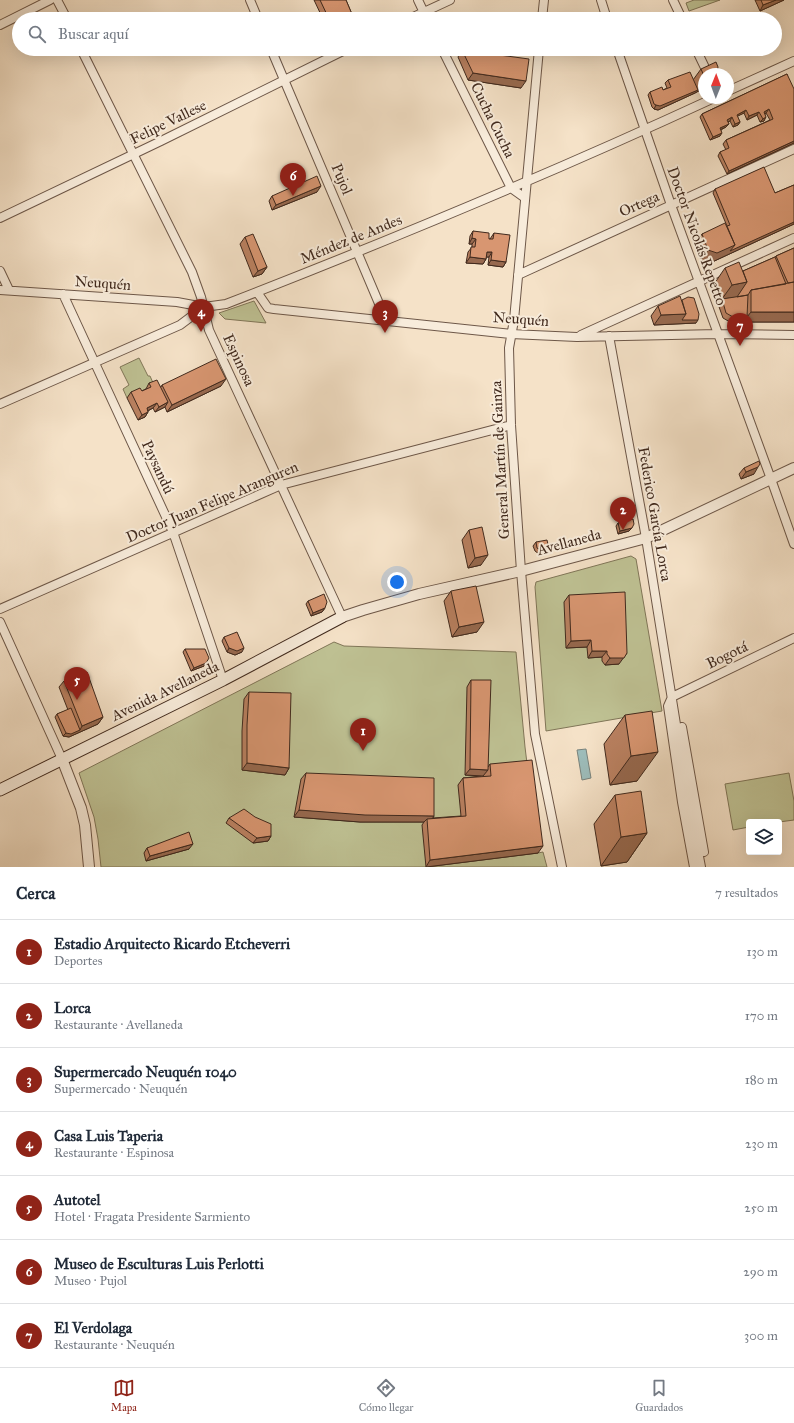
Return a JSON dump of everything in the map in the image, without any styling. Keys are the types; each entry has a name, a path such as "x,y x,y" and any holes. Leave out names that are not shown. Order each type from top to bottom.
{"main road":[{"name":"Avenida Avellaneda","path":"0,790 223,680 342,618"}],"street":[{"path":"25,12 50,0"},
{"path":"57,0 63,12"},
{"path":"250,0 255,12"},
{"path":"418,0 423,12"},
{"path":"431,12 450,0"},
{"path":"543,12 544,0"},
{"path":"600,0 604,12"},
{"path":"673,0 679,12"},
{"path":"0,24 12,18"},
{"name":"Espinosa","path":"84,56 192,272 204,307 209,330 342,618"},
{"name":"Pujol","path":"274,56 386,320"},
{"name":"Felipe Vallese","path":"0,218 332,56"},
{"name":"Cucha Cucha","path":"445,56 511,188 525,198"},
{"name":"General Martín de Gainza","path":"538,56 514,320 509,348 511,425 521,571 535,734 562,867"},
{"name":"Doctor Nicolás Repetto","path":"619,56 698,282 794,544"},
{"path":"699,56 705,68"},
{"path":"734,88 794,61"},
{"name":"Méndez de Andes","path":"0,404 180,325 204,307 226,304 358,251 511,188 701,104"},
{"name":"Ortega","path":"518,274 794,149"},
{"path":"577,336 794,238"},
{"path":"0,271 9,290"},
{"name":"Neuquén","path":"0,290 177,302 204,307"},
{"name":"Neuquén","path":"257,292 268,308 511,334 577,336 718,334 794,335"},
{"name":"Paysandú","path":"62,294 173,532 223,680"},
{"name":"Federico García Lorca","path":"609,336 646,538 688,799 701,867"},
{"name":"Doctor Juan Felipe Aranguren","path":"0,609 281,485 511,425"},
{"name":"Avellaneda","path":"342,618 363,610 420,594 521,571 646,538 794,468"},
{"path":"0,622 75,791 83,819 89,867"},
{"name":"Bogotá","path":"672,697 794,638"},
{"name":"Federico García Lorca","path":"672,697 668,706 682,802 694,867"},
{"name":"Federico García Lorca","path":"672,697 678,704 706,867"}],"green space":[{"path":"694,0 720,0 689,11 686,3"},
{"path":"254,301 266,323 225,319 219,313"},
{"path":"139,358 154,385 127,398 123,389 129,385 120,367"},
{"path":"631,556 636,559 662,711 546,731 535,587 536,582"},
{"path":"334,642 344,646 516,652 525,747 538,853 543,852 547,867 101,867 94,817 79,773"},
{"path":"789,773 794,801 794,820 782,822 782,819 746,819 746,828 733,830 725,784"}],"water":[{"path":"586,749 591,778 582,780 577,750"}],"building":[{"path":"320,0 346,0 351,12 326,12"},
{"path":"761,0 776,0 763,5"},
{"path":"465,56 507,56 529,59 526,81 473,73"},
{"path":"716,62 718,67 718,68 703,68"},
{"path":"690,72 698,90 660,106 654,104 650,92 662,87 663,90 671,87 668,80"},
{"path":"787,74 794,89 794,141 729,171 720,152 729,148 726,140 773,119 769,109 764,112 766,117 763,119 759,112 749,116 746,110 737,115 740,122 735,124 732,117 727,120 729,124 720,128 722,133 713,137 702,114 723,104 734,104 734,99"},
{"path":"764,167 775,193 794,185 794,222 730,251 735,245 727,226 730,225 715,189"},
{"path":"317,176 321,186 276,205 272,196"},
{"path":"725,223 735,245 717,253 708,250 702,234"},
{"path":"473,231 489,233 489,239 493,239 494,233 510,235 506,262 491,260 492,252 487,252 486,259 470,257 471,247 475,247 476,239 472,238"},
{"path":"253,234 267,267 258,271 245,237"},
{"path":"794,248 794,282 788,283 776,256"},
{"path":"775,257 786,284 751,290 748,295 737,297 747,282 743,271"},
{"path":"739,262 747,282 732,285 725,268"},
{"path":"794,282 794,312 751,312 751,290"},
{"path":"748,295 747,317 733,317 726,313 722,299"},
{"path":"680,296 686,314 661,315 658,306"},
{"path":"688,297 694,298 699,314 698,320 682,320 686,314 682,300"},
{"path":"216,359 226,379 172,405 162,385"},
{"path":"157,380 168,402 159,407 157,403 147,408 148,412 142,415 131,392 140,388 142,391 151,387 149,383"},
{"path":"759,461 760,464 758,467 746,472 744,468"},
{"path":"633,519 634,524 632,528 620,531 618,523"},
{"path":"482,527 488,555 475,558 469,530"},
{"path":"547,540 549,549 542,551 537,548 536,542"},
{"path":"476,586 484,622 459,627 451,591"},
{"path":"625,592 627,653 624,658 610,658 607,651 592,651 591,640 571,641 569,595"},
{"path":"324,594 327,602 325,608 313,613 308,601"},
{"path":"237,632 244,648 237,651 229,648 224,637"},
{"path":"185,649 205,649 209,658 206,663 194,668"},
{"path":"87,672 103,717 82,726 64,681"},
{"path":"471,680 491,680 488,770 470,769"},
{"path":"249,692 291,693 289,768 247,763"},
{"path":"71,708 80,730 71,734 66,733 57,714"},
{"path":"652,711 658,752 631,756 625,715"},
{"path":"532,760 543,846 430,860 427,819 466,816 463,778 491,776 490,764"},
{"path":"306,773 434,778 434,816 365,815 299,810"},
{"path":"641,791 647,833 621,837 615,795"},
{"path":"244,809 255,817 271,824 271,836 257,838 229,818"},
{"path":"189,832 193,844 150,856 147,848"}],"place":[{"name":"Museo de Esculturas Luis Perlotti","path":"293,196"},
{"name":"Casa Luis Taperia","path":"201,332"},
{"name":"Supermercado Neuquén 1040","path":"385,333"},
{"name":"El Verdolaga","path":"740,346"},
{"name":"Lorca","path":"623,530"},
{"name":"Autotel","path":"77,700"},
{"name":"Estadio Arquitecto Ricardo Etcheverri","path":"363,751"}]}
